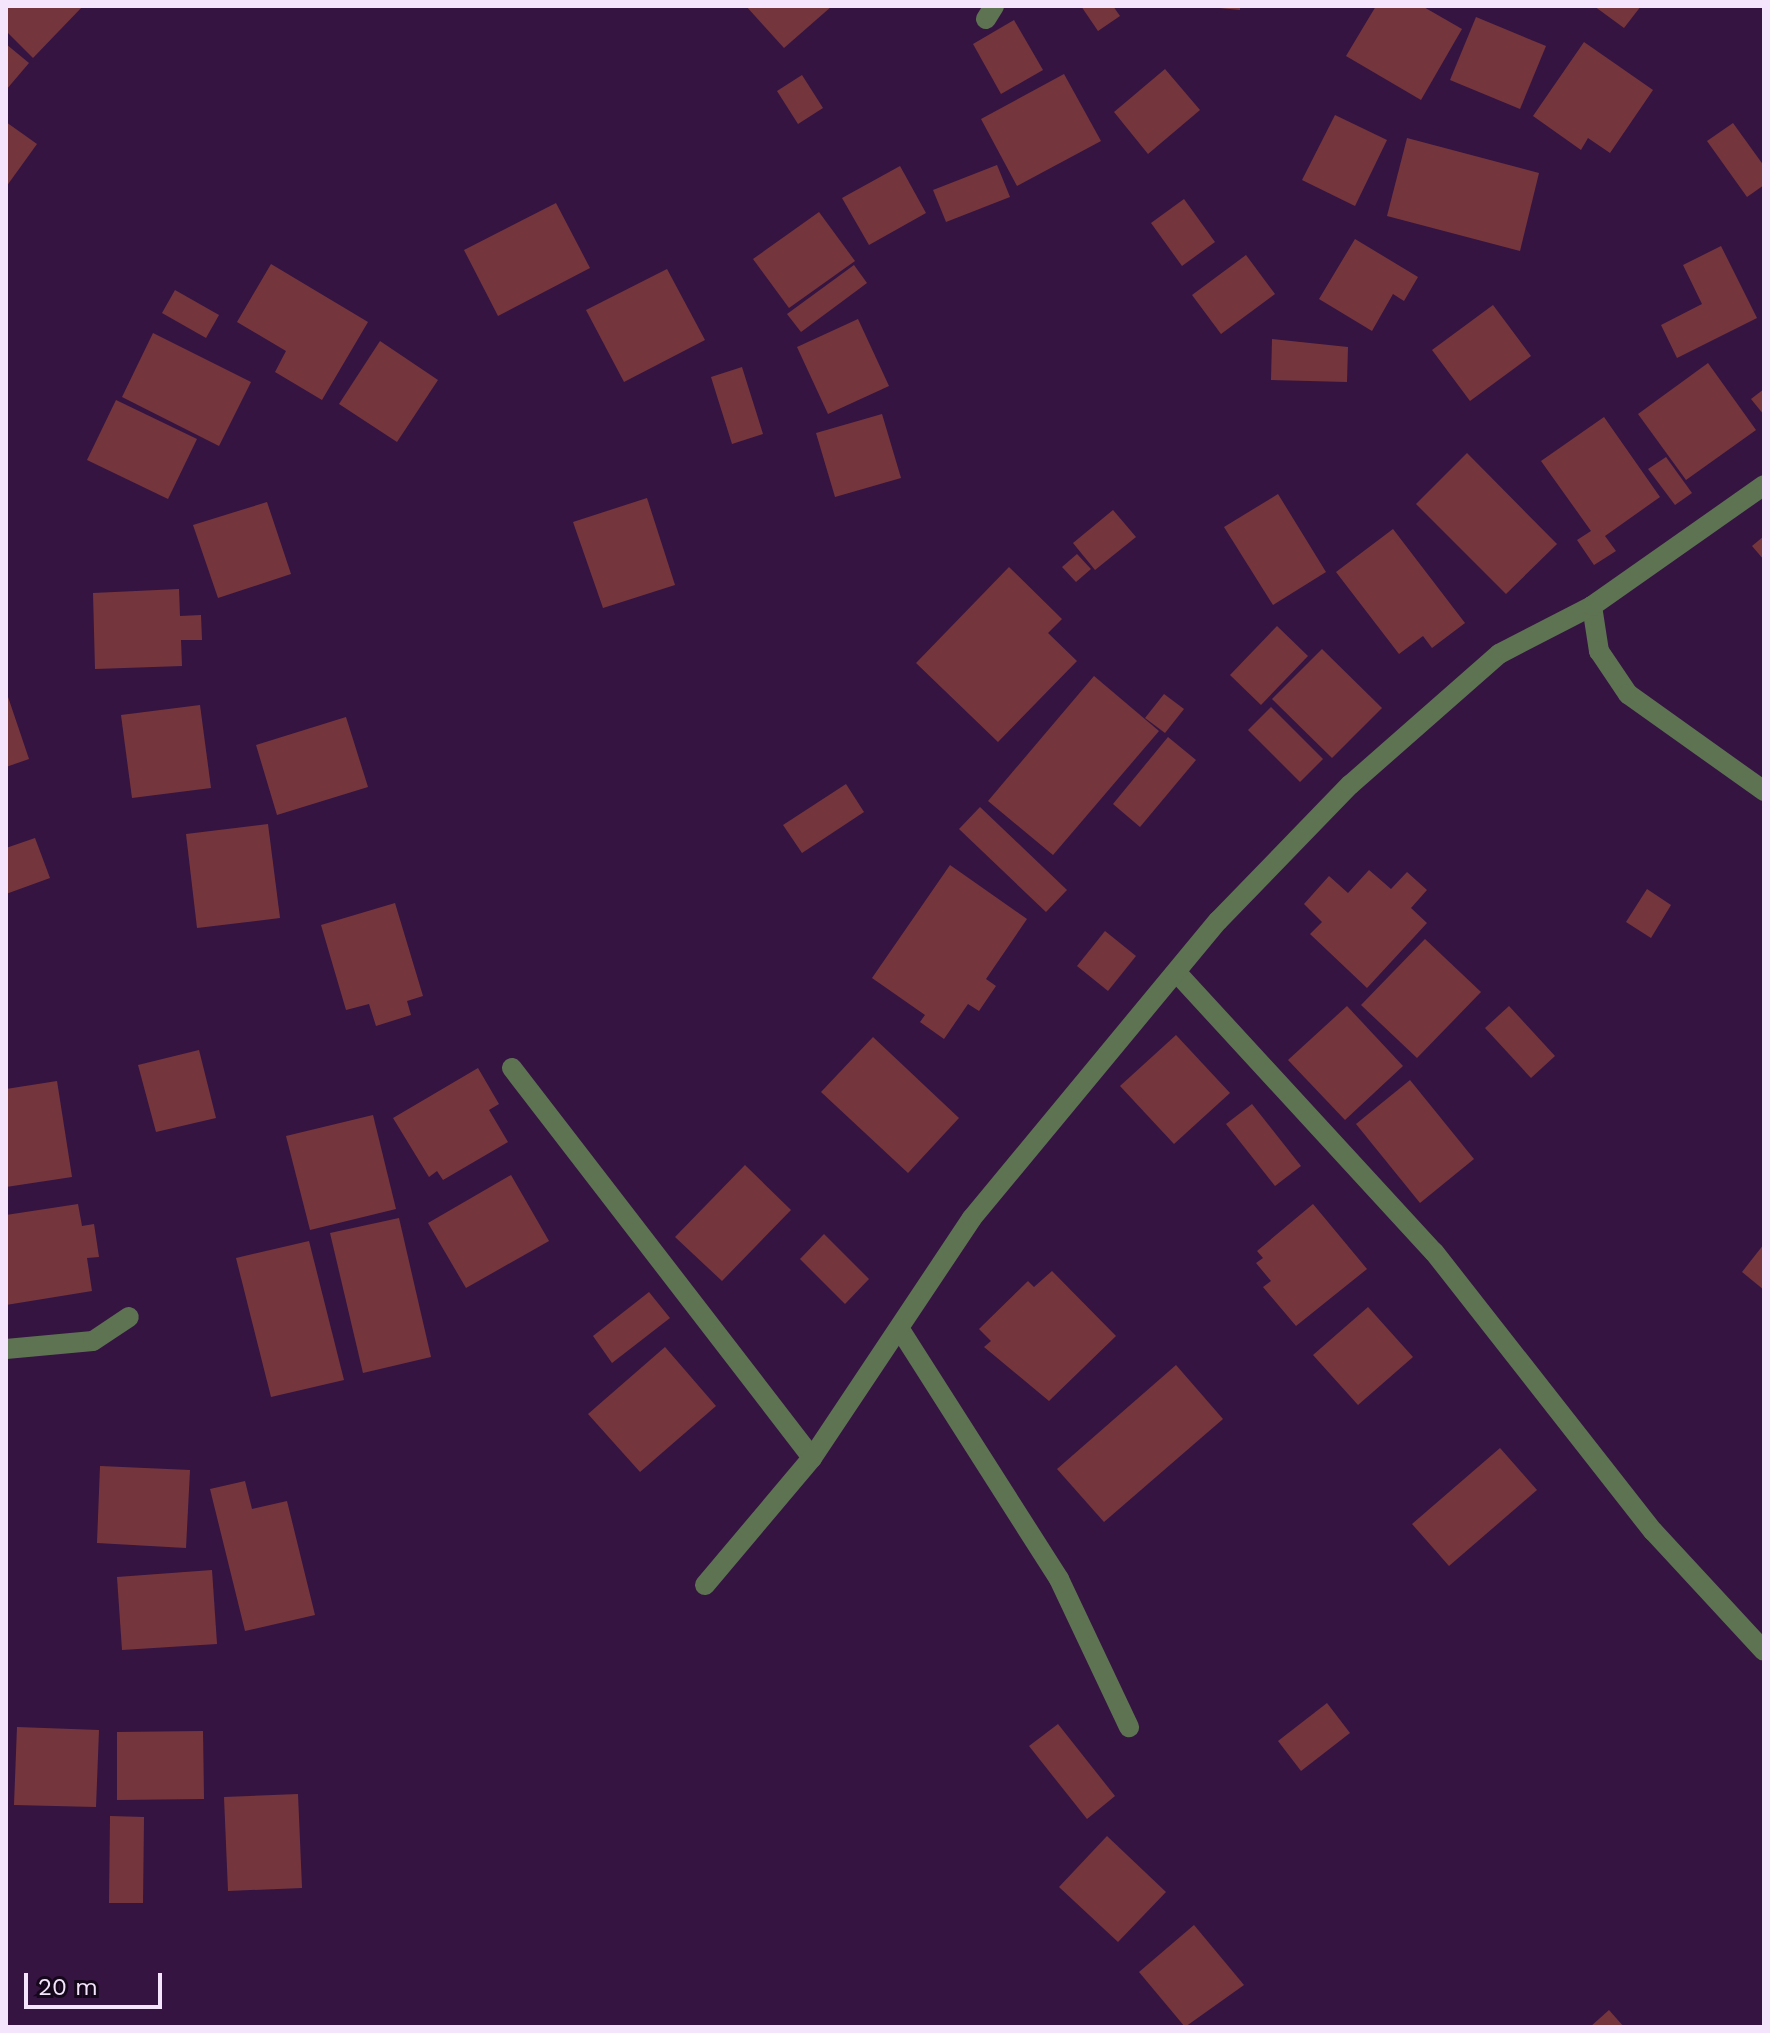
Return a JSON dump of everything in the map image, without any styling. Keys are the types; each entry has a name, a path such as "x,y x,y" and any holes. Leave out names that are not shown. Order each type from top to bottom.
{"street":[{"path":"705,1585 812,1458 901,1331 972,1218 1178,974 1350,785 1499,654 1592,606 1764,485"},
{"path":"1592,606 1599,651 1628,694 1764,791"},
{"path":"1178,974 1434,1252 1653,1531 1764,1651"},
{"path":"512,1068 812,1458"},
{"path":"6,1349 93,1341 129,1317"},
{"path":"901,1331 1059,1579 1129,1727"}],"building":[{"path":"6,6 83,6 33,58 6,31"},
{"path":"746,6 832,6 784,48"},
{"path":"1081,6 1113,6 1120,16 1098,31"},
{"path":"1240,6 1240,10 1219,8"},
{"path":"1376,6 1422,6 1462,29 1421,100 1346,56"},
{"path":"1594,6 1641,6 1624,28"},
{"path":"1476,17 1546,46 1520,109 1450,80"},
{"path":"1014,20 1043,70 1001,94 973,44"},
{"path":"1584,42 1653,90 1610,153 1588,138 1581,150 1533,116"},
{"path":"6,44 29,63 6,90"},
{"path":"1165,69 1200,110 1148,154 1114,112"},
{"path":"1064,74 1101,141 1017,186 981,119"},
{"path":"802,75 823,108 798,124 777,91"},
{"path":"1335,115 1387,140 1355,206 1302,180"},
{"path":"6,122 37,144 6,187"},
{"path":"1733,123 1764,166 1764,185 1747,197 1707,141"},
{"path":"1407,138 1539,173 1520,251 1387,216"},
{"path":"997,165 1010,197 946,222 933,190"},
{"path":"900,166 926,213 869,245 842,198"},
{"path":"1184,199 1215,242 1182,266 1151,223"},
{"path":"556,203 590,268 498,316 464,250"},
{"path":"819,212 855,261 789,308 753,259"},
{"path":"1355,239 1418,277 1404,301 1393,294 1372,331 1319,299"},
{"path":"1721,246 1757,318 1677,358 1661,325 1702,304 1683,265"},
{"path":"1246,255 1275,294 1221,334 1192,295"},
{"path":"271,264 368,322 322,400 275,372 286,351 237,322"},
{"path":"854,265 867,283 801,332 787,314"},
{"path":"667,269 705,340 624,382 586,310"},
{"path":"175,290 219,315 206,338 162,313"},
{"path":"1493,305 1531,356 1470,401 1432,350"},
{"path":"858,319 889,386 828,414 797,347"},
{"path":"153,333 251,382 219,446 122,397"},
{"path":"1272,339 1348,347 1347,382 1271,380"},
{"path":"380,341 438,380 397,442 339,404"},
{"path":"1708,363 1756,430 1686,480 1638,414"},
{"path":"742,367 763,434 732,444 711,377"},
{"path":"1764,389 1764,415 1751,399"},
{"path":"116,400 197,439 168,499 87,460"},
{"path":"882,414 901,478 835,497 816,433"},
{"path":"1604,417 1660,497 1605,536 1616,551 1594,565 1577,540 1591,531 1541,461"},
{"path":"1467,453 1557,544 1506,594 1416,504"},
{"path":"1666,457 1692,493 1675,505 1648,469"},
{"path":"1278,494 1326,572 1273,605 1224,527"},
{"path":"647,498 675,585 603,608 573,522"},
{"path":"267,502 291,574 218,598 193,525"},
{"path":"1113,510 1136,537 1095,570 1073,543"},
{"path":"1393,529 1465,623 1432,648 1423,636 1399,654 1336,572"},
{"path":"1764,536 1764,560 1752,546"},
{"path":"1077,554 1091,569 1076,582 1062,567"},
{"path":"1009,567 1062,619 1048,633 1077,661 998,742 916,663"},
{"path":"179,589 180,616 201,615 202,640 181,640 182,666 95,669 93,593"},
{"path":"1277,626 1308,656 1261,705 1230,675"},
{"path":"1322,649 1382,708 1332,758 1272,699"},
{"path":"1094,676 1159,731 1053,855 988,801"},
{"path":"6,691 29,759 6,767"},
{"path":"1164,694 1184,709 1165,733 1145,718"},
{"path":"200,705 211,788 132,798 121,715"},
{"path":"1271,707 1323,759 1300,782 1248,730"},
{"path":"346,717 368,787 277,815 256,745"},
{"path":"1168,737 1196,760 1140,827 1113,804"},
{"path":"846,784 864,812 802,853 783,825"},
{"path":"980,807 1067,890 1046,912 959,829"},
{"path":"268,824 280,918 197,928 186,834"},
{"path":"35,838 50,878 6,894 6,848"},
{"path":"950,865 1027,919 986,979 996,986 979,1011 968,1004 944,1039 920,1022 925,1015 872,978"},
{"path":"1369,870 1391,889 1407,872 1427,890 1411,908 1427,923 1367,988 1310,934 1322,922 1304,904 1329,876 1348,893"},
{"path":"1647,889 1671,905 1651,938 1626,922"},
{"path":"395,903 423,996 407,1001 411,1015 376,1026 369,1004 346,1010 321,925"},
{"path":"1105,931 1136,956 1108,991 1077,966"},
{"path":"1425,939 1481,992 1417,1058 1361,1005"},
{"path":"1347,1006 1403,1066 1345,1120 1288,1060"},
{"path":"1509,1006 1555,1056 1531,1078 1485,1028"},
{"path":"1176,1035 1230,1093 1174,1144 1120,1086"},
{"path":"873,1037 959,1118 908,1173 821,1092"},
{"path":"199,1050 216,1118 156,1132 138,1065"},
{"path":"478,1068 499,1104 489,1110 508,1142 443,1180 437,1171 429,1177 393,1118"},
{"path":"1410,1080 1474,1159 1420,1203 1356,1124"},
{"path":"57,1081 72,1177 6,1187 6,1089"},
{"path":"1252,1104 1301,1166 1275,1186 1226,1124"},
{"path":"373,1115 396,1209 310,1230 286,1136"},
{"path":"745,1165 791,1210 722,1281 675,1237"},
{"path":"511,1175 549,1241 466,1288 428,1223"},
{"path":"78,1204 82,1226 94,1224 99,1257 87,1258 92,1291 6,1305 6,1215"},
{"path":"1313,1204 1367,1269 1296,1326 1263,1287 1271,1281 1256,1263 1263,1258 1257,1251"},
{"path":"399,1218 431,1357 363,1373 330,1233"},
{"path":"824,1234 869,1279 845,1304 800,1259"},
{"path":"309,1241 344,1380 271,1397 236,1258"},
{"path":"1764,1244 1764,1290 1742,1272"},
{"path":"1052,1271 1116,1336 1049,1401 984,1347 991,1341 979,1329 1028,1281 1034,1287"},
{"path":"649,1292 670,1318 612,1363 593,1336"},
{"path":"1368,1307 1413,1357 1358,1405 1313,1355"},
{"path":"665,1347 716,1406 640,1472 588,1414"},
{"path":"1176,1365 1223,1419 1104,1522 1057,1469"},
{"path":"1500,1448 1537,1490 1449,1566 1412,1524"},
{"path":"100,1466 190,1470 186,1548 97,1543"},
{"path":"245,1481 252,1509 287,1501 315,1615 245,1631 210,1489"},
{"path":"212,1570 217,1644 122,1650 117,1577"},
{"path":"1327,1703 1350,1733 1301,1771 1278,1741"},
{"path":"1058,1724 1115,1796 1087,1819 1029,1746"},
{"path":"17,1727 99,1730 96,1807 14,1805"},
{"path":"203,1731 204,1799 117,1800 117,1732"},
{"path":"298,1794 302,1888 228,1891 224,1797"},
{"path":"110,1816 144,1817 143,1903 109,1903"},
{"path":"1107,1836 1166,1892 1118,1942 1059,1887"},
{"path":"1194,1925 1244,1985 1185,2027 1139,1972"},
{"path":"1609,2010 1624,2027 1590,2027"}]}
